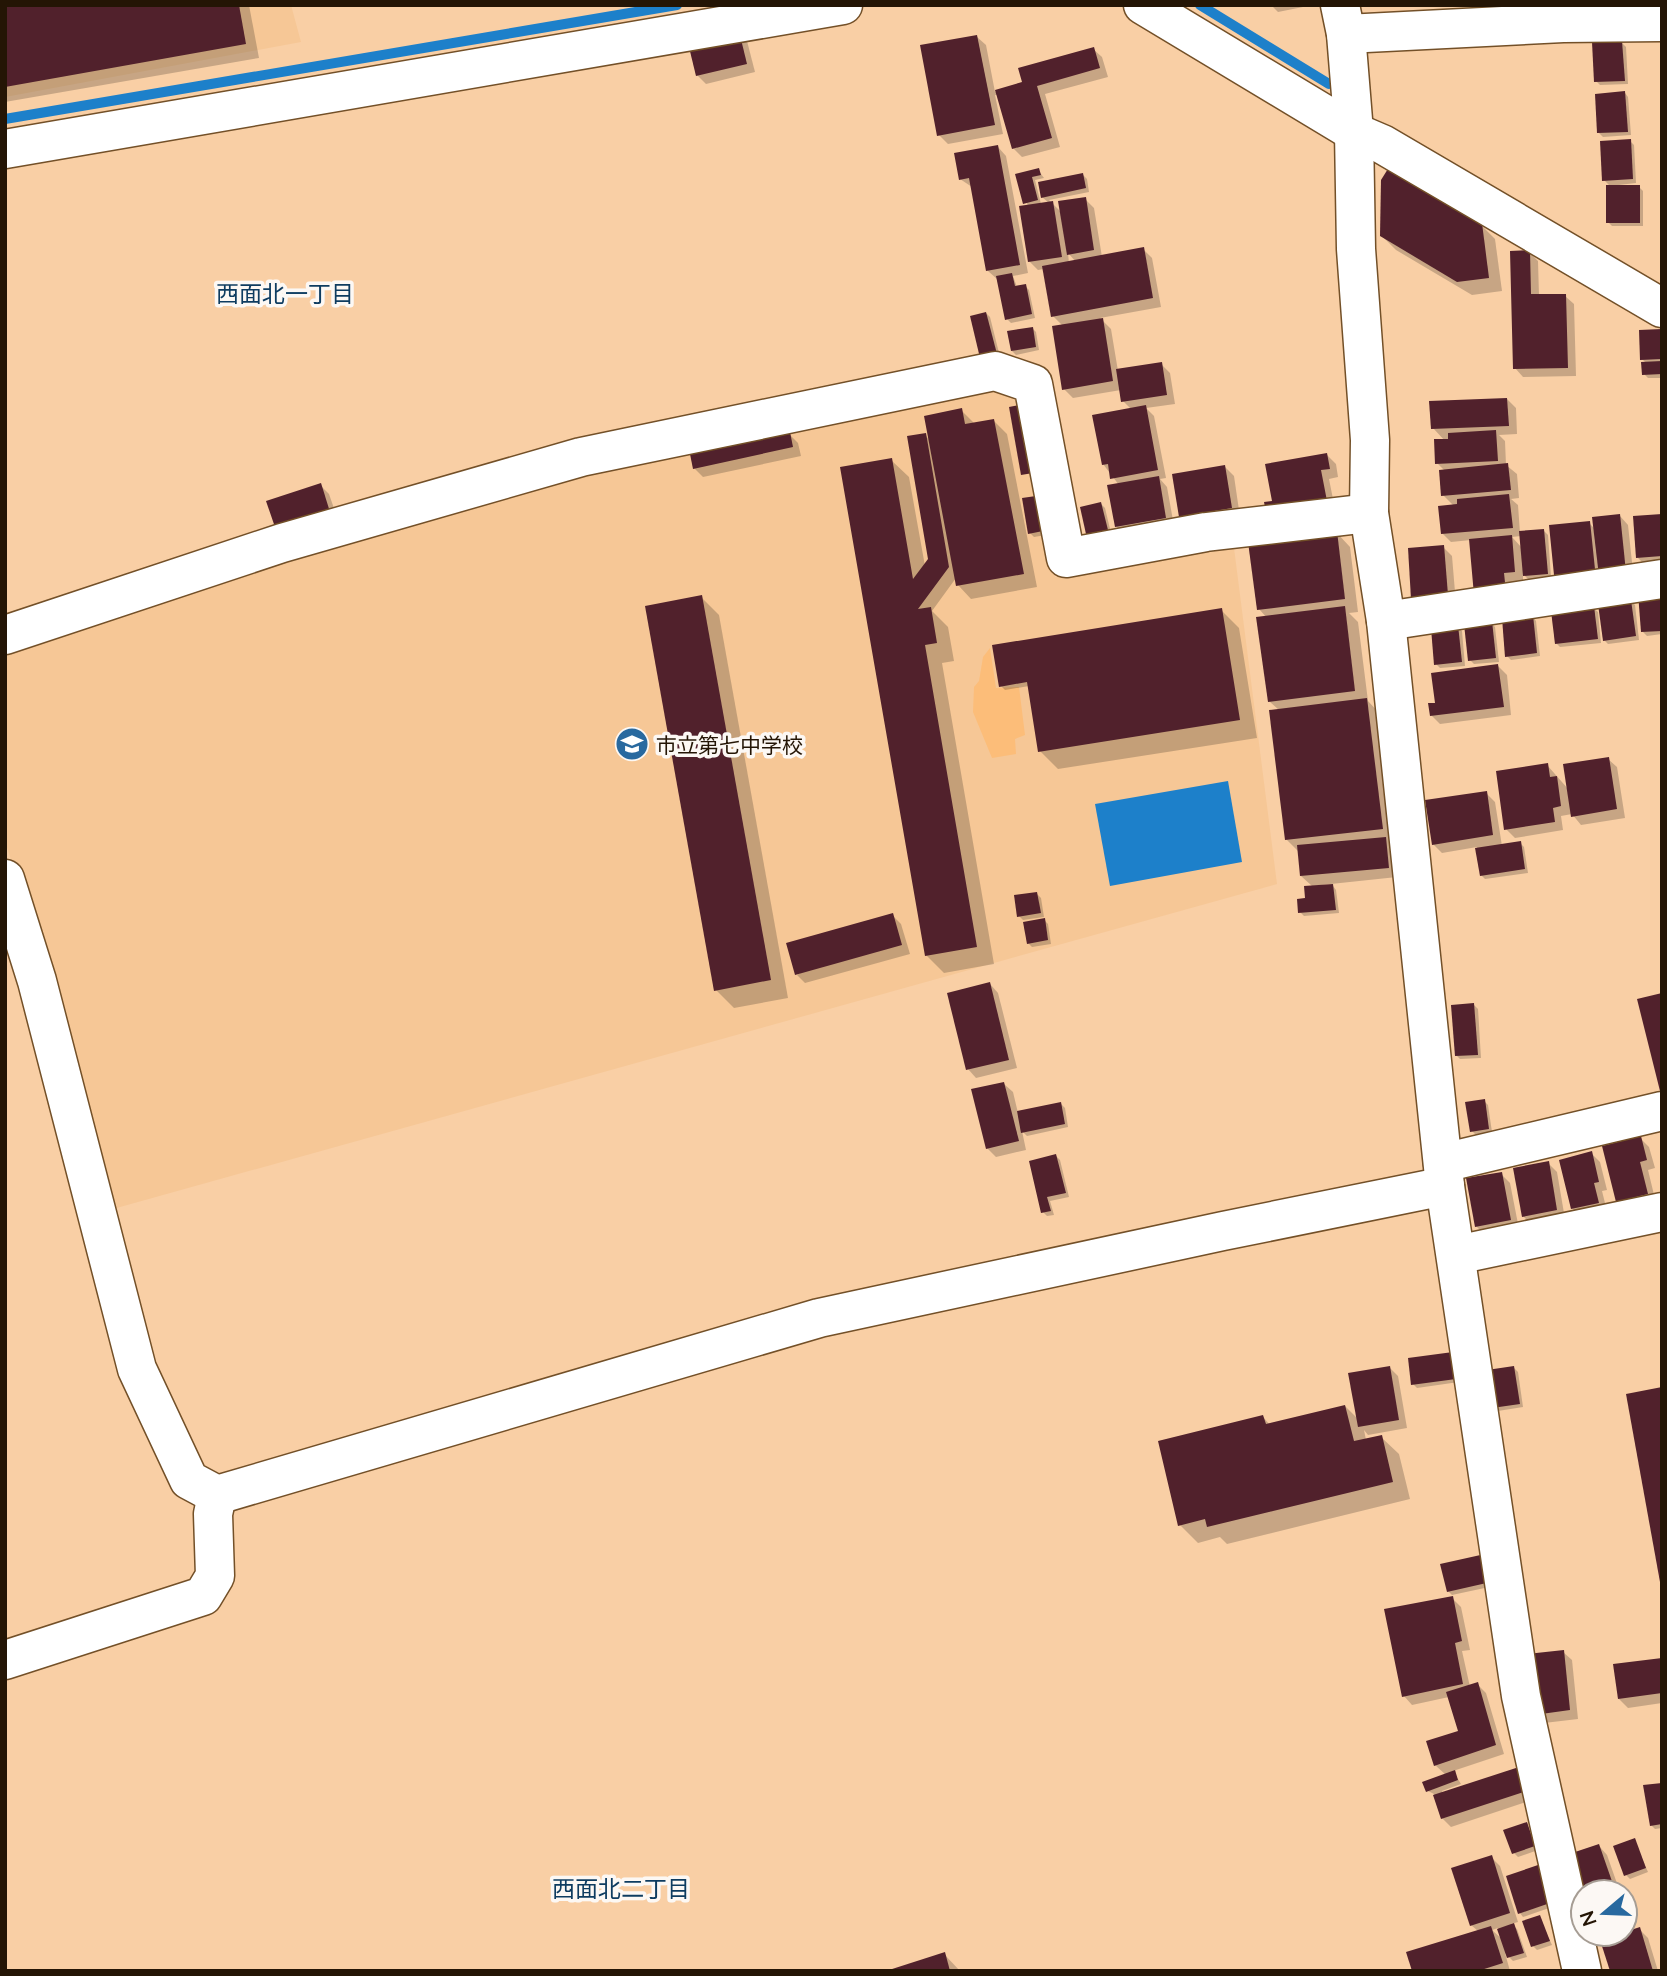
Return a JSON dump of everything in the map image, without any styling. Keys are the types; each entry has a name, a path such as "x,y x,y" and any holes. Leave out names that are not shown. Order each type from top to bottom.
{"street":[{"path":"5,149 843,5"},
{"path":"1143,5 1354,132 1382,144 1662,308"},
{"path":"1582,1971 1521,1696 1444,1175 1386,621 1369,513 1370,440 1356,249 1354,132 1343,20 1654,16"},
{"path":"5,635 282,543 581,457 995,371 1033,384 1066,558 1206,532 1369,513"},
{"path":"1386,621 1662,579"},
{"path":"5,879 37,981 136,1369 190,1480 217,1495 819,1318 1223,1231 1444,1175 1662,1111"},
{"path":"1455,1255 1662,1212"},
{"path":"5,1660 203,1596 215,1576 213,1514 217,1495"}],"shaded area":[{"path":"5,5 291,5 301,42 5,97"},
{"name":"市立第七中学校","path":"994,384 1025,403 1055,577 1234,548 1277,884 113,1209 52,988 5,841 5,648 556,478"},
{"path":"990,648 996,688 1019,687 1025,735 1015,739 1016,754 992,758 973,712 974,687 979,681 983,657"}],"water":[{"path":"1228,781 1242,862 1110,886 1095,804"}],"building":[{"path":"5,5 239,5 246,44 5,87"},
{"path":"739,31 747,64 696,76 688,43"},
{"path":"977,35 995,125 937,136 920,45"},
{"path":"1622,41 1625,81 1594,82 1592,42"},
{"path":"1094,47 1100,68 1037,86 1052,138 1012,149 995,90 1022,82 1018,68"},
{"path":"1625,91 1628,132 1597,133 1595,94"},
{"path":"1631,139 1633,179 1602,181 1600,141"},
{"path":"998,145 1020,265 986,271 969,178 959,180 954,153"},
{"path":"1391,164 1482,223 1489,278 1457,282 1380,236 1381,180"},
{"path":"1039,168 1041,175 1032,177 1038,200 1023,204 1015,174"},
{"path":"1083,173 1086,188 1041,198 1038,182"},
{"path":"1606,185 1640,185 1640,223 1606,223"},
{"path":"1086,197 1094,250 1067,255 1058,201"},
{"path":"1053,201 1062,257 1028,262 1019,206"},
{"path":"1144,247 1153,298 1051,317 1042,266"},
{"path":"1530,250 1531,294 1566,294 1568,368 1513,369 1510,251"},
{"path":"1012,273 1015,286 1026,284 1032,314 1005,320 996,276"},
{"path":"986,312 997,354 980,358 970,316"},
{"path":"1103,318 1113,381 1062,390 1052,326"},
{"path":"1033,327 1036,347 1011,351 1007,331"},
{"path":"1662,329 1662,359 1640,360 1639,330"},
{"path":"1662,361 1662,374 1642,375 1641,362"},
{"path":"1162,362 1167,395 1121,402 1116,369"},
{"path":"1507,398 1509,426 1431,429 1429,401"},
{"path":"1020,405 1033,473 1021,475 1009,407"},
{"path":"1146,405 1158,470 1110,479 1108,464 1102,465 1092,415"},
{"path":"962,408 965,424 994,419 1024,574 956,586 924,416"},
{"path":"1496,430 1498,461 1435,464 1434,439 1448,439 1448,433"},
{"path":"790,432 793,447 693,469 690,454"},
{"path":"926,433 949,567 918,609 931,607 937,643 925,645 977,947 925,956 840,467 892,458 913,579 928,559 907,436"},
{"path":"1327,453 1330,469 1321,470 1327,501 1266,512 1264,502 1272,501 1265,464"},
{"path":"1508,463 1511,490 1441,496 1439,470"},
{"path":"1225,465 1232,508 1179,517 1172,474"},
{"path":"1159,476 1166,518 1115,527 1107,485"},
{"path":"321,483 330,512 276,530 266,501"},
{"path":"1509,494 1513,528 1441,534 1438,506 1457,504 1457,499"},
{"path":"1036,496 1043,531 1028,534 1022,498"},
{"path":"1101,502 1108,530 1086,534 1080,507"},
{"path":"1620,514 1626,572 1599,576 1592,517"},
{"path":"1662,514 1662,556 1636,558 1633,516"},
{"path":"1590,521 1596,579 1577,573 1554,575 1549,525"},
{"path":"1544,529 1548,574 1523,576 1519,531"},
{"path":"1337,531 1345,599 1257,610 1248,542"},
{"path":"1512,535 1515,572 1504,573 1506,592 1474,595 1469,539"},
{"path":"1444,545 1448,595 1411,599 1408,548"},
{"path":"1662,590 1662,631 1641,632 1638,593"},
{"path":"702,595 771,980 714,991 645,606"},
{"path":"1631,600 1636,636 1603,641 1598,604"},
{"path":"1345,606 1355,691 1268,702 1256,617"},
{"path":"1594,606 1598,639 1555,644 1551,611"},
{"path":"1222,608 1240,720 1038,752 1027,682 999,687 992,645"},
{"path":"1533,615 1537,653 1505,657 1502,618"},
{"path":"1492,621 1496,658 1468,661 1464,624"},
{"path":"1458,625 1462,662 1434,665 1431,628"},
{"path":"1498,664 1504,707 1430,716 1428,703 1435,703 1431,673"},
{"path":"1367,698 1383,829 1285,840 1269,710"},
{"path":"1609,757 1617,809 1571,817 1563,764"},
{"path":"1548,763 1550,777 1557,776 1561,806 1553,808 1555,822 1504,830 1496,771"},
{"path":"1487,791 1493,835 1432,845 1425,800"},
{"path":"1386,837 1389,868 1300,876 1297,845"},
{"path":"1521,841 1525,869 1480,876 1475,848"},
{"path":"1333,884 1336,910 1298,913 1297,899 1305,898 1304,886"},
{"path":"1037,892 1041,913 1017,917 1014,895"},
{"path":"893,913 902,945 795,975 786,943"},
{"path":"1045,918 1048,940 1027,944 1023,922"},
{"path":"990,982 1009,1060 966,1070 947,993"},
{"path":"1662,993 1662,1095 1661,1095 1637,999"},
{"path":"1474,1003 1478,1055 1455,1056 1451,1005"},
{"path":"1004,1082 1019,1141 986,1149 971,1089"},
{"path":"1485,1099 1489,1129 1470,1132 1465,1102"},
{"path":"1061,1102 1065,1124 1021,1133 1017,1111"},
{"path":"1641,1136 1647,1160 1640,1162 1648,1194 1616,1202 1602,1146"},
{"path":"1592,1151 1599,1182 1594,1183 1599,1203 1571,1209 1559,1160"},
{"path":"1056,1154 1066,1193 1047,1197 1051,1211 1041,1213 1029,1161"},
{"path":"1549,1161 1557,1210 1522,1217 1513,1168"},
{"path":"1502,1172 1511,1220 1475,1227 1466,1178"},
{"path":"1453,1352 1456,1379 1411,1385 1408,1358"},
{"path":"1390,1366 1399,1420 1358,1427 1348,1373"},
{"path":"1514,1366 1520,1404 1492,1408 1487,1370"},
{"path":"1662,1387 1662,1582 1660,1582 1626,1394"},
{"path":"1345,1405 1354,1441 1382,1435 1393,1482 1207,1527 1205,1519 1178,1526 1158,1441 1263,1415 1266,1424"},
{"path":"1485,1554 1491,1582 1447,1592 1440,1564"},
{"path":"1453,1596 1462,1641 1455,1643 1463,1684 1402,1697 1384,1609"},
{"path":"1564,1650 1570,1710 1534,1715 1527,1654"},
{"path":"1662,1658 1662,1693 1618,1699 1613,1664"},
{"path":"1478,1682 1496,1745 1434,1766 1426,1741 1458,1731 1446,1692"},
{"path":"1519,1767 1527,1791 1441,1819 1433,1795"},
{"path":"1455,1770 1458,1780 1426,1792 1422,1782"},
{"path":"1662,1783 1662,1824 1650,1826 1643,1785"},
{"path":"1527,1822 1535,1846 1512,1854 1503,1830"},
{"path":"1635,1838 1646,1868 1624,1876 1613,1846"},
{"path":"1599,1844 1611,1878 1577,1878 1566,1855"},
{"path":"1492,1855 1510,1913 1470,1926 1451,1868"},
{"path":"1538,1865 1550,1903 1518,1914 1506,1876"},
{"path":"1540,1915 1550,1941 1531,1947 1522,1921"},
{"path":"1514,1923 1524,1953 1507,1958 1497,1929"},
{"path":"1491,1926 1503,1963 1478,1971 1412,1971 1406,1952"},
{"path":"1639,1927 1653,1971 1610,1971 1603,1948 1639,1948"},
{"path":"945,1952 950,1971 889,1971 889,1970"}],"waterway":[{"path":"5,119 677,5"},
{"path":"1200,5 1329,84"}],"place":[{"name":"市立第七中学校","path":"632,744"}],"district":[{"name":"西面北一丁目","path":"285,293"},
{"name":"西面北二丁目","path":"621,1888"}]}
